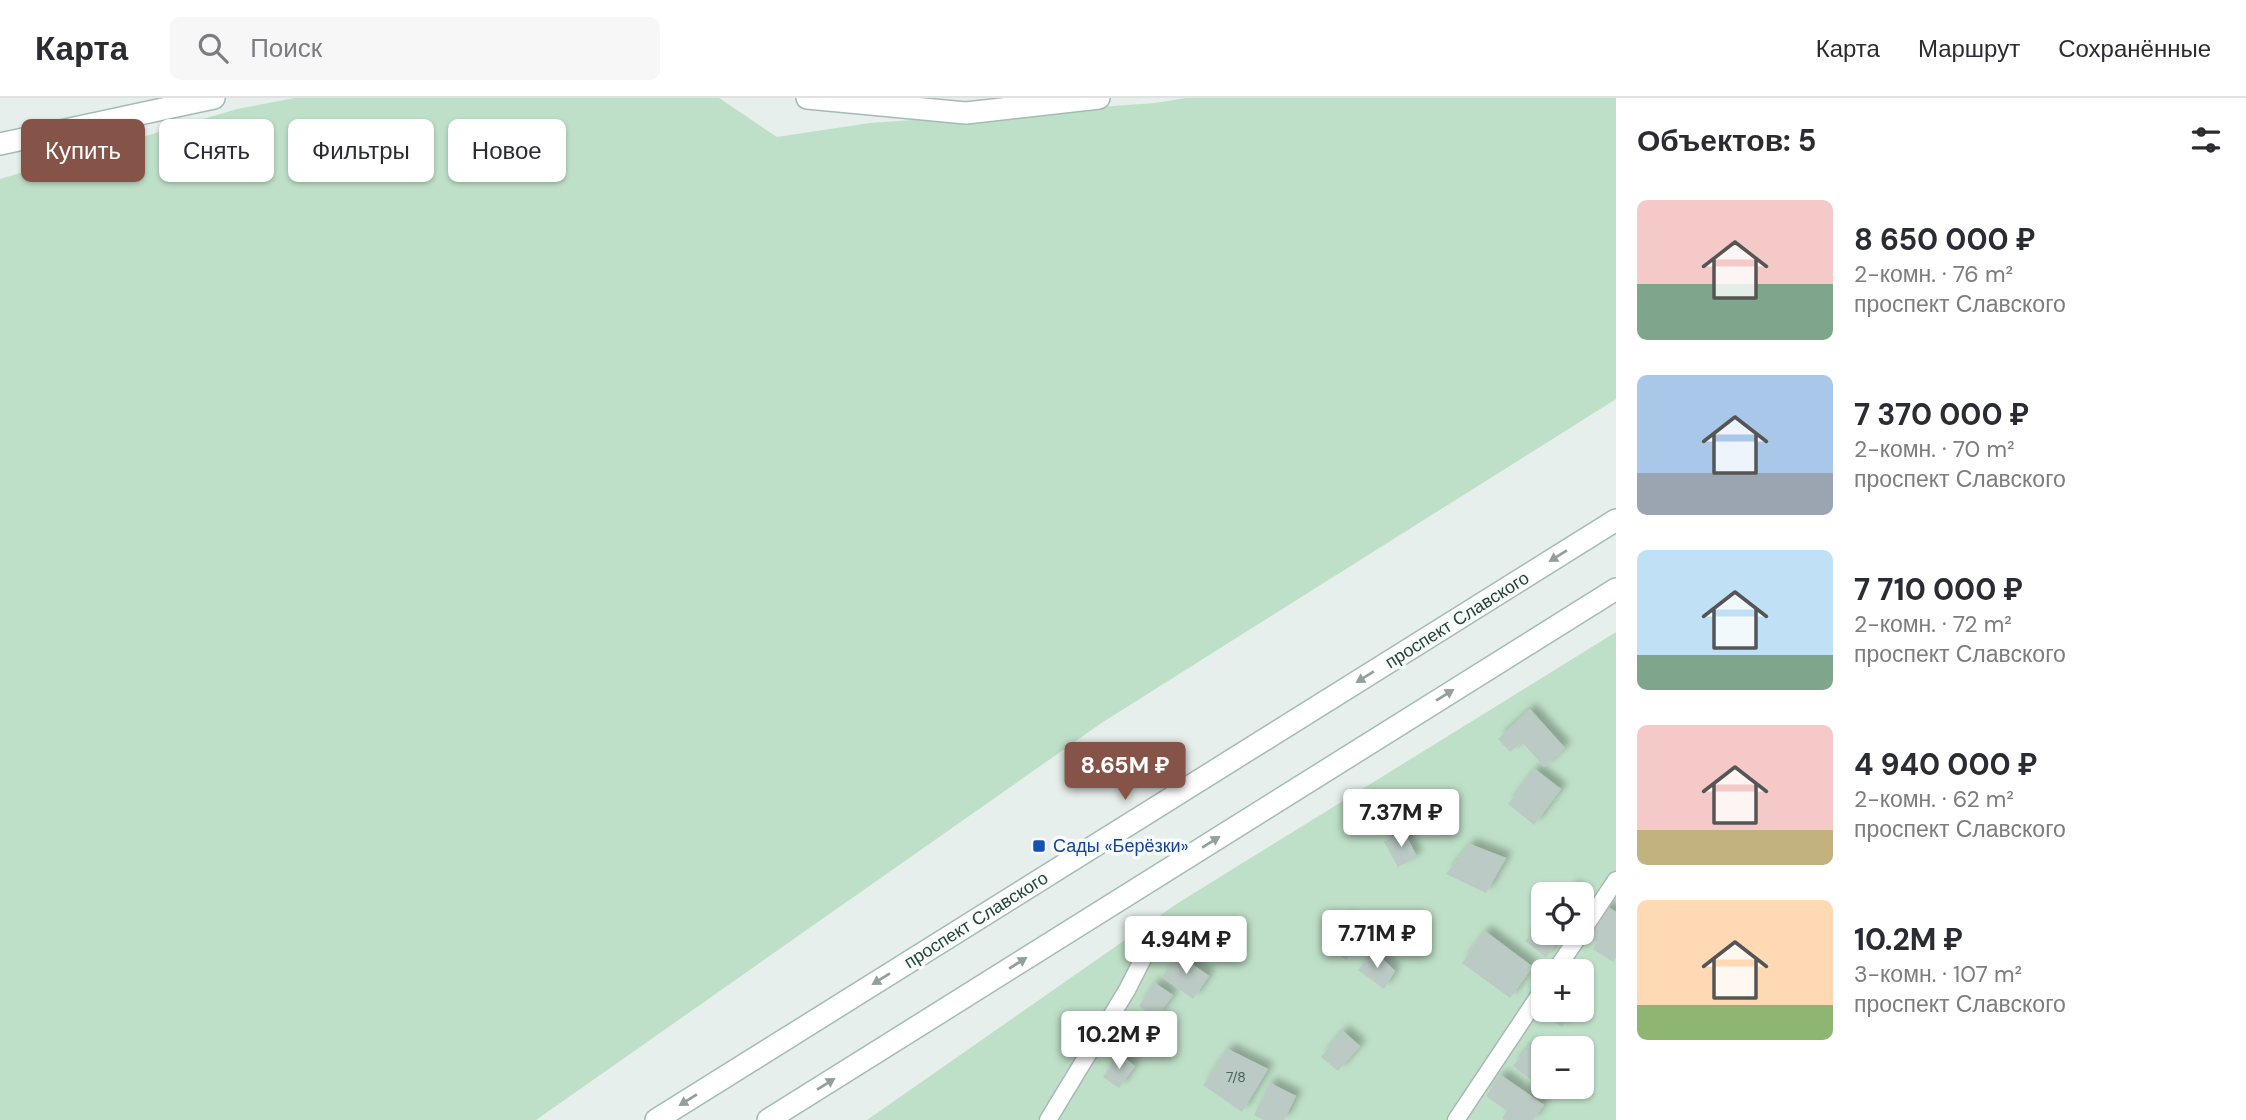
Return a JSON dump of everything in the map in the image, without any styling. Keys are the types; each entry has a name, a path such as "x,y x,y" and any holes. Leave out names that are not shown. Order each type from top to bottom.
{"main road":[{"path":"0,144 214,98"},
{"path":"807,98 966,113 1099,98"},
{"name":"проспект Славского","path":"656,1120 1616,520"},
{"path":"768,1120 1616,589"}],"lane":[{"path":"1594,913 1616,880"},
{"path":"1048,1120 1127,990 1155,935"},
{"path":"1456,1120 1531,1008"}],"green space":[{"path":"295,98 719,98 777,137 870,123 1155,103 1186,98 1616,98 1616,399 1103,722 536,1120 0,1120 0,179 21,173 21,182 145,182 145,136 159,132 159,182 274,182 274,119 203,119 237,109"},
{"path":"1616,632 1616,1120 867,1120 1178,903"}],"building":[{"path":"1530,709 1565,748 1544,767 1522,742 1510,752 1498,739"},
{"path":"1535,769 1561,789 1534,825 1508,804"},
{"path":"1404,831 1417,857 1398,867 1384,842"},
{"path":"1470,844 1506,858 1486,893 1446,874"},
{"path":"1605,905 1616,912 1616,957 1613,962 1593,949 1597,942 1594,940 1594,922"},
{"path":"1347,918 1367,932 1346,960 1326,946"},
{"path":"1485,931 1531,966 1531,970 1510,998 1462,963"},
{"path":"1531,933 1531,945 1555,945 1546,957 1525,941"},
{"path":"1374,950 1395,971 1384,989 1358,970"},
{"path":"1178,954 1209,976 1193,999 1162,977"},
{"path":"1155,983 1173,995 1156,1018 1139,1006"},
{"path":"1343,1031 1360,1046 1338,1071 1321,1057"},
{"path":"1531,1044 1531,1080 1513,1066"},
{"path":"1228,1049 1268,1069 1242,1112 1203,1085"},
{"path":"1118,1054 1135,1066 1119,1088 1103,1077"},
{"path":"1501,1075 1531,1096 1531,1099 1544,1105 1533,1120 1504,1120 1502,1118 1507,1111 1486,1096"},
{"path":"1270,1083 1296,1096 1284,1120 1263,1120 1254,1115"}],"place":[{"name":"Сады «Берёзки»","path":"1039,846"}]}
